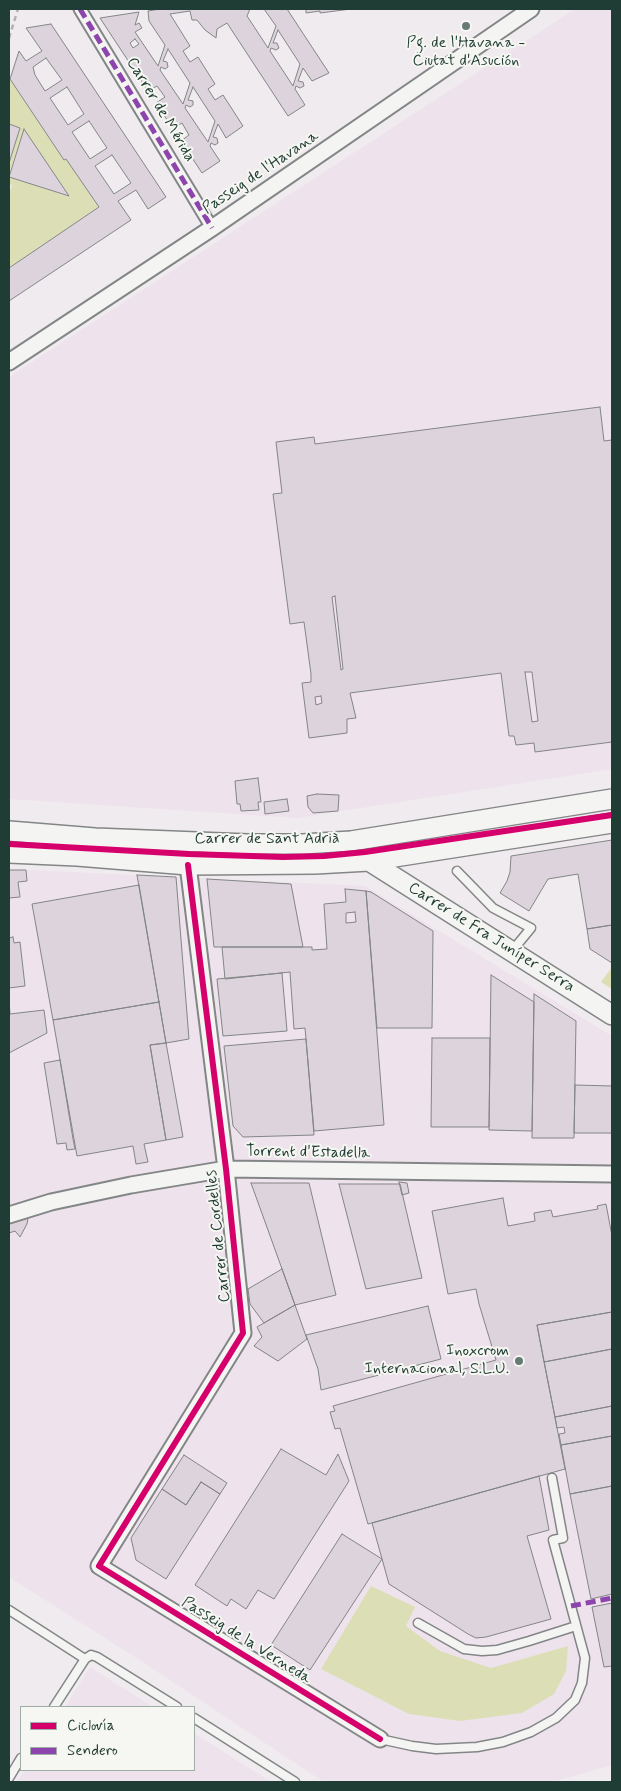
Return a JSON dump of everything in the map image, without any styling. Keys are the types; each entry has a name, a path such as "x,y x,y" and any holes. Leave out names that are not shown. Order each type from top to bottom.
{"street":[{"name":"Carrer de Mérida","path":"80,9 212,228"},
{"name":"Passeig de l'Havana","path":"9,362 212,228 532,9"},
{"name":"Carrer de Sant Adrià","path":"9,831 95,838 248,844 303,844 351,841 612,799"},
{"name":"Carrer de Sant Adrià","path":"9,853 188,864 315,864 369,861 612,823"},
{"name":"Carrer de Fra Juníper Serra","path":"369,861 612,1015"},
{"name":"Carrer de Cordelles","path":"99,1566 243,1333 226,1169 188,864"},
{"name":"Torrent d'Estadella","path":"9,1214 51,1202 131,1185 226,1169 612,1174"},
{"name":"Passeig de la Verneda","path":"99,1566 380,1739"}],"lane":[{"path":"457,871 493,908 532,928 512,951"},
{"path":"380,1739 412,1746 436,1748 477,1747 503,1742 531,1732 556,1718 575,1700 582,1683 585,1658 553,1540 564,1538 552,1478"},
{"path":"9,1610 86,1659"},
{"path":"418,1623 464,1650 482,1651 497,1650 521,1644 576,1626"},
{"path":"55,1706 86,1659 91,1655 97,1656 175,1706"},
{"path":"195,1719 295,1782"},
{"path":"9,1778 20,1760"}],"path":[{"path":"9,38 18,9"}],"shaded area":[{"path":"575,9 612,9 612,769 297,818 9,799 9,377"},
{"path":"9,869 365,886 612,1036 612,1765 552,1782 324,1782 138,1659 9,1577"},
{"path":"90,1667 151,1706 66,1706"},
{"path":"195,1734 271,1782 17,1782 24,1771 195,1771"}],"green space":[{"path":"10,79 64,160 66,159 99,207 9,268 9,194 12,185 9,184 9,177 68,196 24,129 9,174 9,163 20,128 9,124"},
{"path":"612,967 612,989 601,982"},
{"path":"371,1586 415,1607 406,1626 440,1651 491,1668 568,1646 566,1671 554,1694 522,1713 460,1721 409,1714 321,1669"}],"building":[{"path":"160,9 250,9 247,16 268,48 276,26 264,9 287,9 329,73 312,81 303,68 298,81 303,82 304,86 300,88 296,86 295,89 305,105 288,116 227,23 217,29 216,38 205,30 197,20 192,20 190,11 170,14 190,46 183,51 190,62 198,57 215,84 208,89 215,100 223,95 243,126 226,138 218,124 213,137 217,138 218,143 215,145 211,143 210,146 220,161 202,173 181,141 189,135 182,123 173,129 156,103 165,97 157,86 148,91 100,18 139,12 135,25 139,23 142,28 135,32 158,66 165,45 149,21 148,11","holes":["278,30 300,64 293,86 270,51 271,48 276,50 279,48 277,43 273,43","135,39 139,44 133,48 130,43","168,49 190,83 183,104 160,70 161,67 165,69 168,67 167,62 163,61","193,87 215,121 208,142 185,108 186,105 190,107 193,105 193,101 188,100"]},
{"path":"306,9 351,9 306,13"},
{"path":"51,24 166,197 148,209 136,190 118,201 131,220 9,301 9,268 99,207 66,159 64,160 10,79 19,51 26,61 42,51 26,28","holes":["46,58 62,80 45,91 35,75 33,67","67,87 84,114 68,125 50,98","89,121 107,148 90,159 72,132","112,155 131,183 114,194 95,166"]},
{"path":"9,124 20,128 9,163"},
{"path":"24,129 69,196 9,177"},
{"path":"600,407 604,441 612,440 612,742 535,752 534,743 516,745 514,736 509,736 501,673 350,693 356,718 347,719 347,733 309,738 302,683 311,682 311,674 304,622 290,624 273,494 282,493 276,442 314,437 315,444","holes":["335,596 343,669 341,670 332,597","525,672 532,672 538,721 532,722","321,696 322,703 316,705 315,697"]},
{"path":"258,778 261,802 258,802 259,810 241,811 240,804 237,804 235,781"},
{"path":"317,794 339,795 338,811 313,813 308,807 307,796"},
{"path":"287,799 289,811 265,814 264,802"},
{"path":"612,840 612,925 587,929 578,874 548,879 529,911 500,893 510,872 511,856"},
{"path":"9,870 26,870 27,881 18,882 20,897 9,898"},
{"path":"137,875 176,877 189,1039 166,1043"},
{"path":"207,879 291,884 303,947 214,947"},
{"path":"139,885 159,1002 53,1020 32,904"},
{"path":"345,889 366,891 384,1125 314,1131 305,1028 294,1029 290,972 225,979 222,947 312,947 312,950 327,949 324,904 346,902","holes":["355,912 356,922 346,923 346,913"]},
{"path":"366,891 371,892 433,931 432,1028 377,1028"},
{"path":"612,925 612,963 590,949 587,929"},
{"path":"13,937 14,943 20,942 25,986 9,988 9,938"},
{"path":"282,973 287,1031 223,1036 217,979"},
{"path":"491,975 534,1002 532,1131 489,1130"},
{"path":"534,994 576,1021 574,1138 532,1138"},
{"path":"9,1000 10,1014 44,1010 47,1033 9,1053"},
{"path":"159,1002 166,1043 150,1045 166,1140 144,1144 148,1162 136,1164 133,1146 77,1156 53,1020"},
{"path":"432,1038 490,1038 489,1127 431,1127"},
{"path":"306,1039 314,1135 243,1137 233,1126 224,1046"},
{"path":"166,1043 183,1137 166,1140 150,1045"},
{"path":"60,1060 75,1149 67,1150 66,1143 57,1144 44,1063"},
{"path":"575,1085 612,1086 612,1133 574,1133"},
{"path":"399,1182 407,1183 409,1193 402,1195"},
{"path":"251,1183 309,1183 336,1295 295,1305"},
{"path":"339,1184 400,1184 422,1278 366,1289"},
{"name":"Inoxcrom Internacional, S.L.U.","path":"503,1198 508,1226 535,1221 534,1213 551,1210 553,1217 598,1209 597,1206 606,1204 612,1236 612,1312 537,1325 565,1469 368,1524 340,1428 335,1429 330,1412 335,1411 333,1406 496,1360 476,1289 448,1294 432,1211"},
{"path":"28,1218 20,1237 15,1231 9,1233 9,1224"},
{"path":"282,1269 295,1305 264,1323 250,1304 248,1289"},
{"path":"295,1305 307,1339 278,1361 254,1346 262,1337 257,1327"},
{"path":"428,1306 441,1359 321,1390 318,1369 306,1335"},
{"path":"612,1312 612,1349 544,1362 537,1325"},
{"path":"612,1349 612,1406 555,1417 544,1362"},
{"path":"612,1406 612,1436 561,1445 559,1434 565,1433 564,1427 557,1428 555,1417"},
{"path":"612,1436 612,1486 570,1494 561,1445"},
{"path":"281,1449 326,1475 338,1454 349,1481 274,1599 258,1590 246,1609 231,1599 227,1606 195,1585"},
{"path":"184,1455 227,1483 220,1494 201,1482 186,1505 162,1489"},
{"path":"539,1476 549,1530 527,1536 551,1619 476,1638 389,1584 372,1523"},
{"path":"201,1482 220,1494 166,1579 136,1560 131,1538 162,1489 186,1505"},
{"path":"612,1486 612,1594 591,1599 570,1494"},
{"path":"342,1534 382,1559 310,1670 271,1645"},
{"path":"612,1603 612,1666 604,1667 592,1607"}],"marked path":[{"path":"80,9 212,228"},
{"path":"571,1606 612,1598"}],"cycle path":[{"path":"9,844 189,854 283,857 324,856 365,852 612,815"},
{"path":"188,865 226,1169 243,1333 99,1566 380,1739"}],"place":[{"name":"Pg. de l'Havana - Ciutat d'Asución","path":"466,26"},
{"name":"Inoxcrom Internacional, S.L.U.","path":"519,1361"}]}
